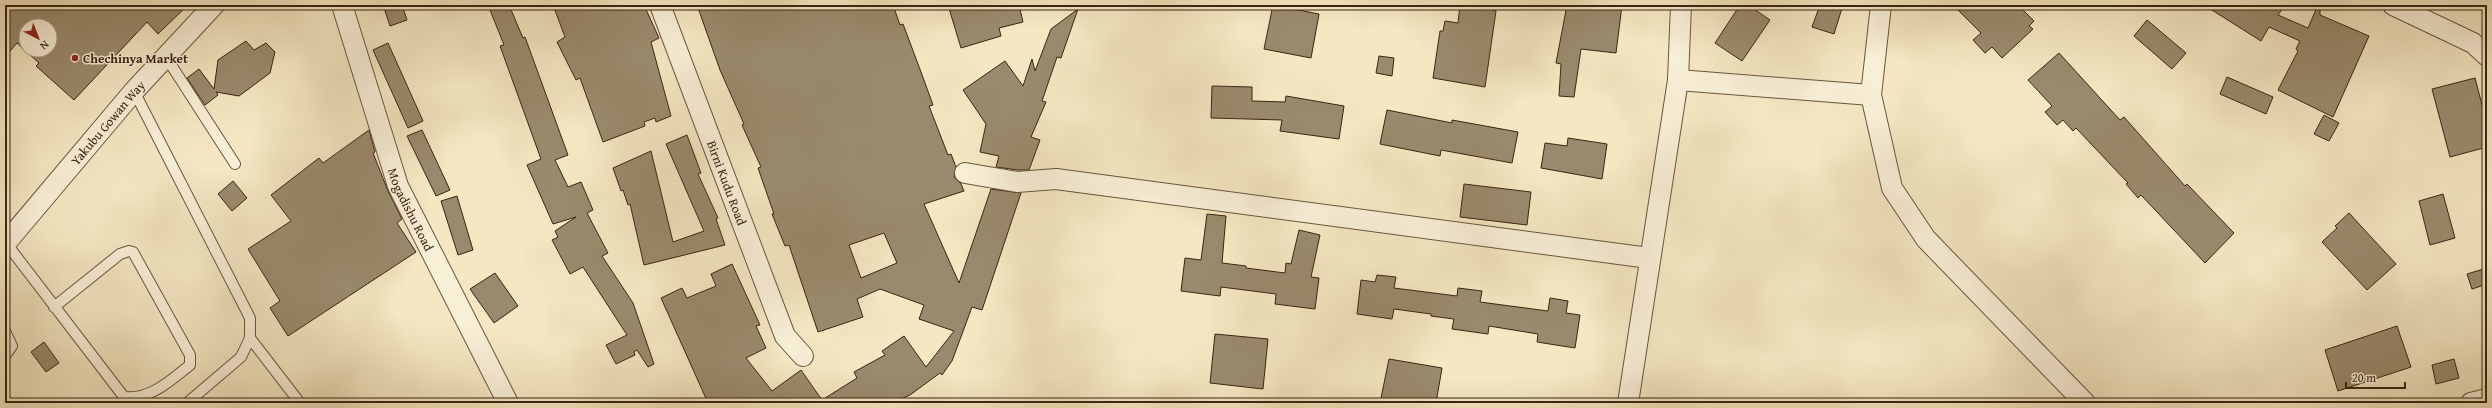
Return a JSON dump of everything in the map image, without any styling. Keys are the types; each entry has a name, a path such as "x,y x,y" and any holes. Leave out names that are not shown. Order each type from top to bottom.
{"street":[{"name":"Yakubu Gowan Way","path":"5,244 134,91 214,5"},
{"name":"Mogadishu Road","path":"342,5 398,186 508,403"},
{"name":"Birni Kudu Road","path":"660,5 785,336 803,356"},
{"path":"1628,403 1649,258 1678,80 1681,5"},
{"path":"1881,5 1871,95 1892,188 1926,239 2085,403"},
{"path":"2393,5 2473,42 2487,56"},
{"path":"1678,80 1871,95"},
{"path":"965,173 1016,182 1056,179 1649,258"},
{"path":"2470,403 2487,399"}],"lane":[{"path":"166,57 235,164"},
{"path":"134,91 250,318 250,338 241,357 187,403"},
{"path":"5,244 54,307 124,397 138,399 168,383 190,365 190,355 133,252 129,251 120,254 54,307"},
{"path":"5,331 12,346 5,356"},
{"path":"250,338 300,403"}],"building":[{"path":"5,5 188,5 158,34 147,22 74,100 36,66 39,63 34,58 58,58 58,18 18,18 18,44 17,43 5,57"},
{"path":"383,5 402,5 407,20 390,26"},
{"path":"488,5 509,5 523,38 525,37 568,155 555,160 568,187 581,182 593,210 587,213 608,253 602,256 633,303 654,364 648,367 637,350 634,352 635,355 616,364 606,345 627,335 583,267 570,274 552,240 558,237 555,231 576,217 553,224 527,165 541,159 500,46 504,45"},
{"path":"553,5 644,5 659,38 651,42 671,116 656,122 655,118 644,122 645,126 603,142 580,78 576,80 557,42 565,37"},
{"path":"697,5 728,5 730,10 742,5 893,5 900,25 903,24 921,72 933,105 929,106 948,155 951,154 956,167 954,177 961,184 964,191 924,204 959,283 991,189 1021,193 982,310 972,307 952,361 942,375 940,373 910,395 892,403 708,403 661,298 682,288 687,298 716,286 711,274 732,264 760,325 756,326 766,348 746,358 772,391 801,370 822,400 857,378 854,372 885,355 882,351 904,336 926,367 954,331 919,319 924,305 880,289 857,299 863,317 818,332 789,245 785,246 772,214 774,214 758,168 761,167 720,70","holes":["884,233 897,263 861,278 849,245"]},
{"path":"948,5 992,5 994,10 1019,5 1023,22 999,28 1001,36 961,48"},
{"path":"1273,5 1319,14 1311,58 1264,49"},
{"path":"1460,5 1475,5 1496,11 1485,87 1433,78 1440,31 1443,31 1445,21 1458,23"},
{"path":"1567,5 1622,5 1616,53 1581,49 1574,97 1559,96 1561,64 1556,63"},
{"path":"1740,5 1748,5 1770,20 1742,61 1715,43"},
{"path":"1820,5 1843,5 1834,34 1812,27"},
{"path":"1953,5 2018,5 2034,21 2029,26 2033,29 2002,58 1992,47 1985,53 1973,40 1981,33"},
{"path":"2204,5 2285,5 2278,15 2308,28 2318,5 2320,5 2320,15 2369,36 2333,117 2278,90 2298,51 2296,49 2300,41 2269,27 2261,41"},
{"path":"1078,9 1061,58 1057,57 1042,101 1046,102 1031,137 1040,140 1029,170 996,167 999,156 980,152 986,124 963,90 1005,61 1023,86 1032,59 1035,71 1051,29"},
{"path":"2147,20 2186,53 2172,69 2134,36"},
{"path":"246,41 254,50 266,43 275,52 270,73 239,96 216,92 218,95 205,105 187,78 199,69 214,89 218,60"},
{"path":"388,43 423,121 408,128 373,50"},
{"path":"2059,53 2120,120 2124,117 2185,186 2187,184 2234,233 2205,263 2141,195 2138,198 2126,184 2128,183 2076,128 2073,131 2063,120 2057,125 2045,112 2052,106 2028,80"},
{"path":"1379,56 1394,58 1392,76 1376,73"},
{"path":"2227,77 2273,97 2266,114 2220,94"},
{"path":"2475,78 2487,124 2487,147 2450,157 2432,89"},
{"path":"1212,86 1252,87 1252,101 1285,102 1286,96 1344,106 1339,139 1280,131 1282,120 1211,118"},
{"path":"1387,110 1452,123 1452,120 1518,132 1512,163 1441,150 1440,156 1380,144"},
{"path":"2324,115 2339,123 2329,141 2314,134"},
{"path":"369,130 375,152 373,153 388,191 402,219 397,223 416,252 288,336 270,308 280,301 248,249 291,221 271,195 319,158 323,163"},
{"path":"422,130 450,190 436,196 407,136"},
{"path":"687,135 701,173 698,174 718,218 716,219 725,245 644,265 630,204 628,205 623,190 621,191 613,168 651,151 673,242 704,231 666,144"},
{"path":"1568,138 1607,144 1602,179 1541,168 1545,143 1567,146"},
{"path":"233,181 247,198 232,211 218,194"},
{"path":"1464,184 1531,192 1527,225 1460,217"},
{"path":"2443,194 2455,238 2430,245 2419,201"},
{"path":"457,196 473,250 458,255 441,201"},
{"path":"2349,213 2396,264 2367,290 2322,242 2337,228 2335,226"},
{"path":"1207,214 1226,216 1222,263 1246,266 1246,268 1285,273 1286,263 1291,264 1299,230 1320,235 1311,277 1319,278 1315,309 1275,304 1276,294 1221,287 1220,296 1181,291 1185,258 1201,260"},
{"path":"2487,268 2487,284 2472,289 2467,274"},
{"path":"495,273 518,306 494,323 470,289"},
{"path":"1377,275 1396,277 1394,288 1457,296 1458,288 1482,291 1480,302 1548,311 1550,298 1568,301 1566,313 1580,315 1575,348 1537,342 1538,334 1489,326 1488,334 1452,329 1454,319 1431,316 1431,314 1394,309 1392,319 1357,314 1361,280 1375,282"},
{"path":"2397,326 2411,367 2338,391 2325,350"},
{"path":"1215,334 1268,339 1263,389 1210,383"},
{"path":"44,342 59,363 46,372 31,352"},
{"path":"1389,359 1442,368 1436,403 1380,403"},
{"path":"2454,359 2459,378 2436,384 2432,365"}],"place":[{"name":"Chechinya Market","path":"75,58"}]}
